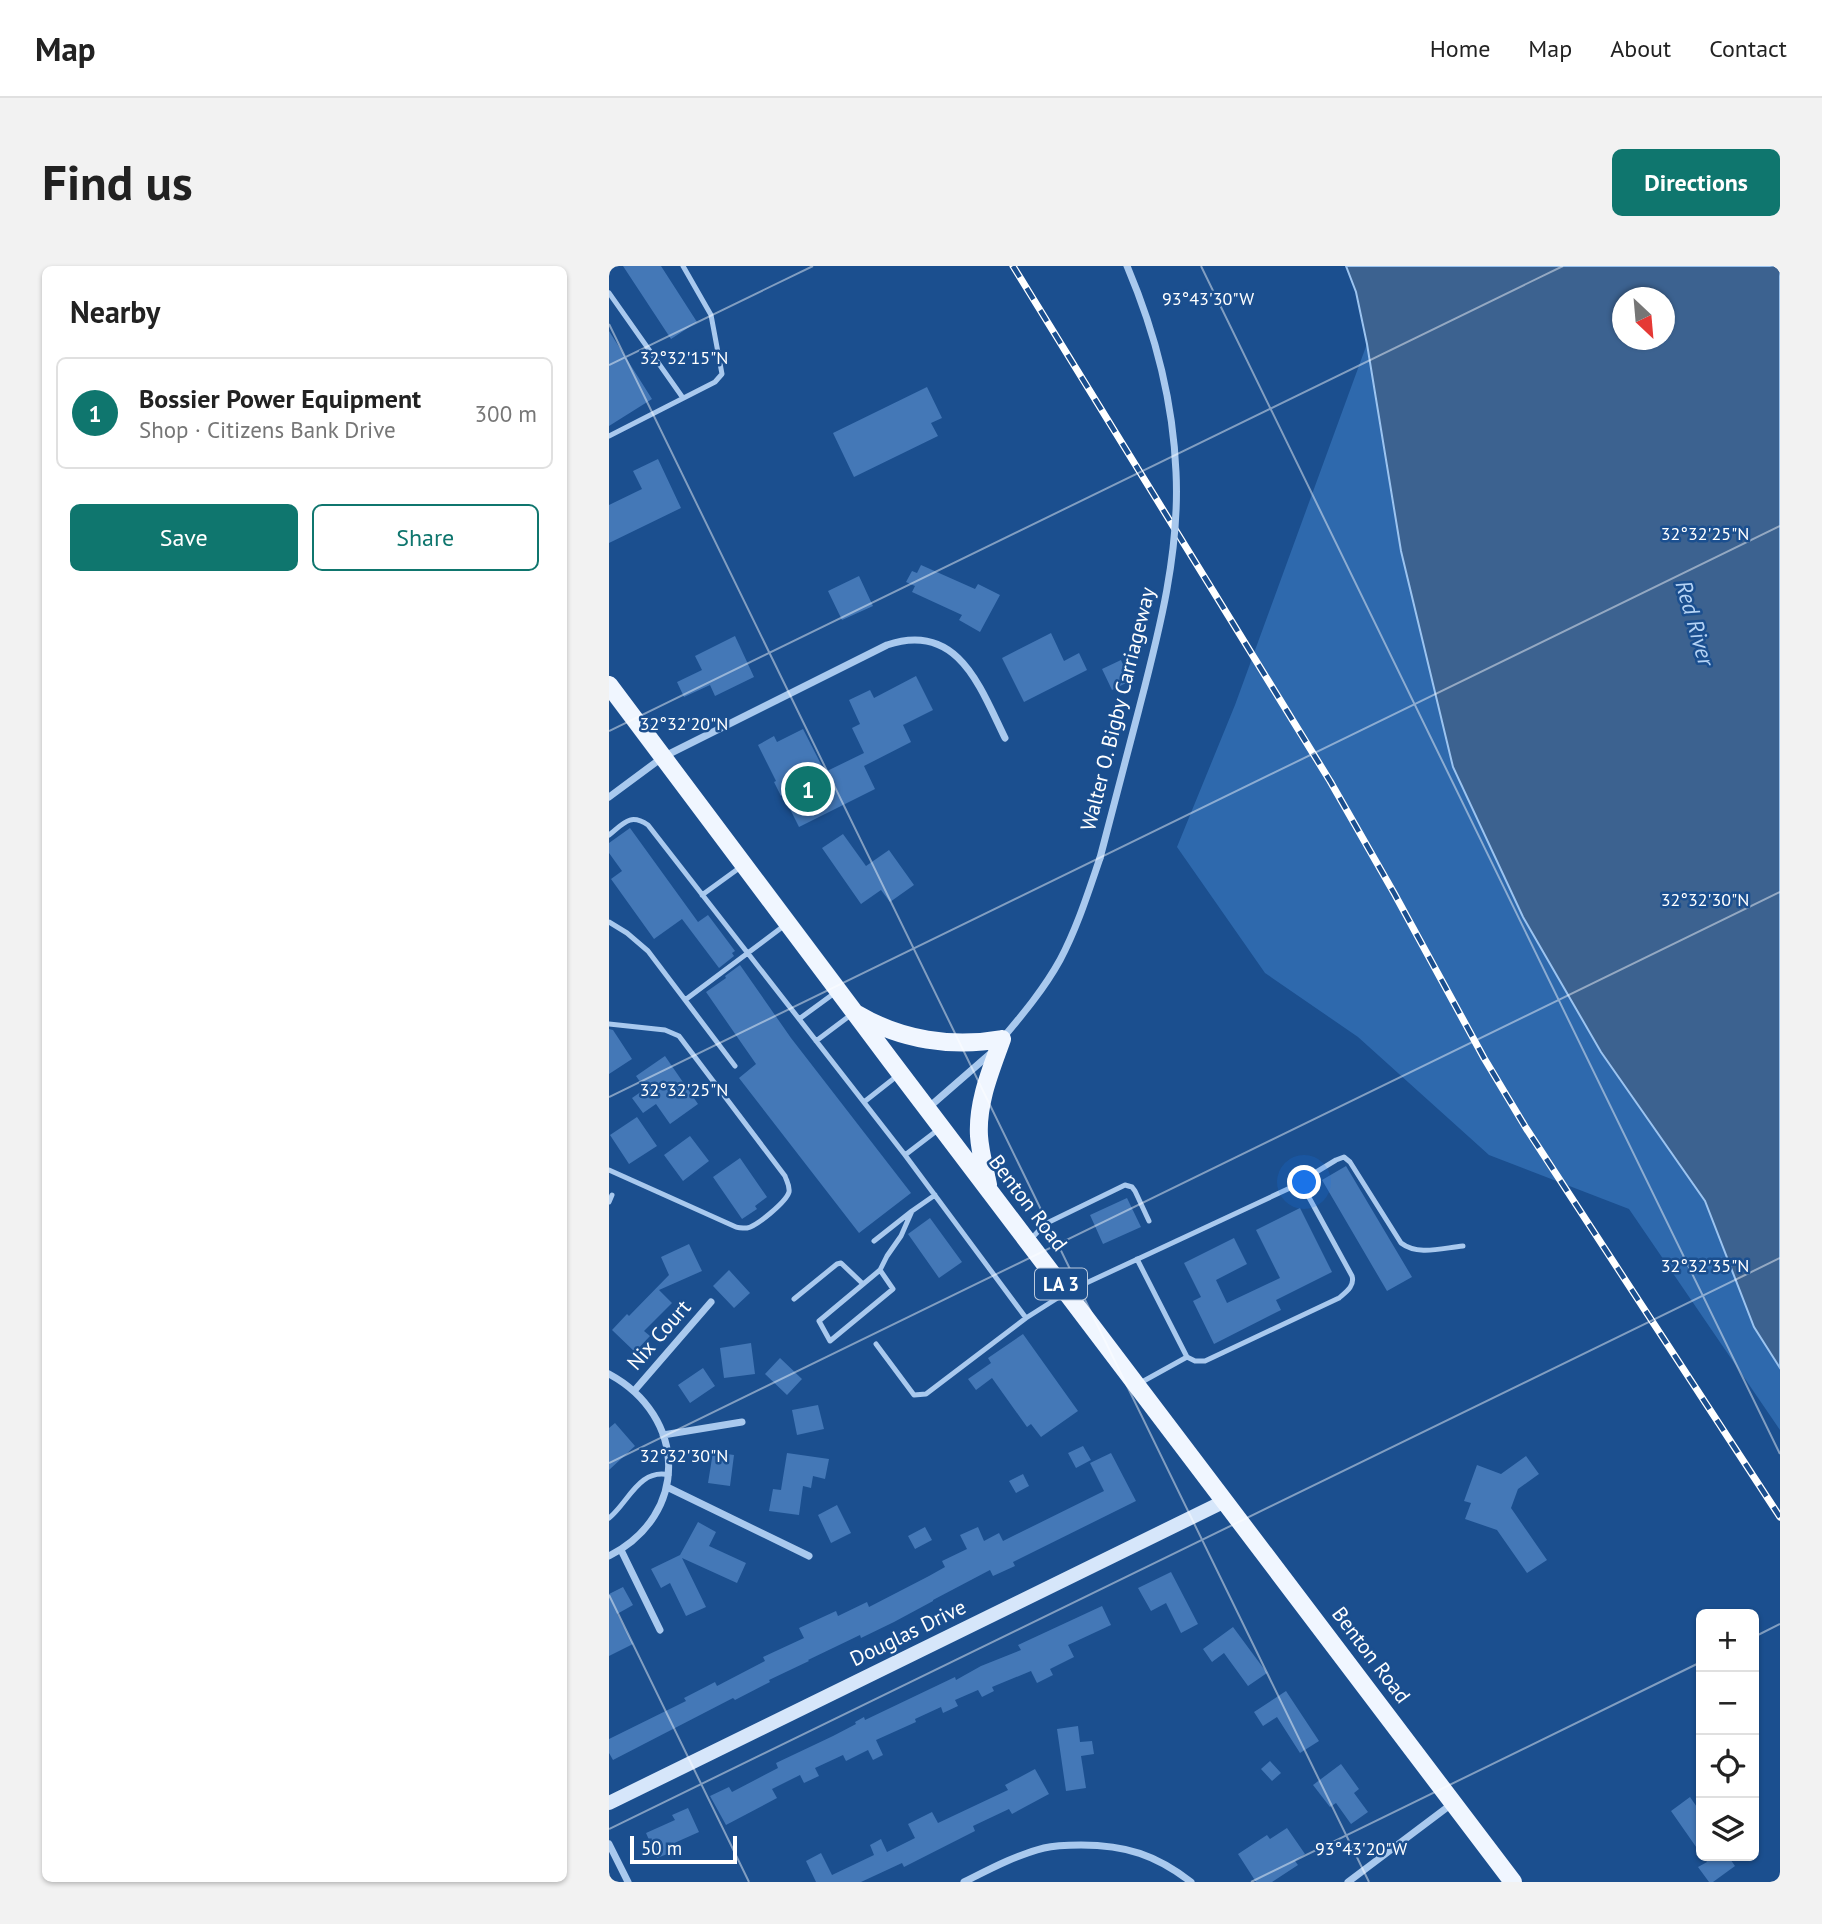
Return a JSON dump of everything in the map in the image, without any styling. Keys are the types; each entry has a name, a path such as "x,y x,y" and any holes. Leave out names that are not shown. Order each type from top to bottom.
{"main road":[{"name":"Benton Road","path":"609,685 1513,1882"},
{"path":"855,1013 921,1040 983,1042 1002,1039 985,1088 980,1114 979,1135 989,1189"}],"street":[{"name":"Walter O. Bigby Carriageway","path":"928,1109 986,1059 1033,1002 1060,960 1080,916 1100,858 1153,658 1172,555 1175,462 1164,376 1151,330 1127,266"},
{"path":"609,797 663,757 887,645 909,639 921,639 935,644 967,665 1005,738"},
{"name":"Nix Court","path":"634,1391 711,1302"},
{"path":"609,1374 634,1391 656,1418 669,1452 669,1475 661,1504 646,1529 621,1550 609,1556"},
{"path":"663,1435 742,1422"},
{"path":"667,1487 809,1556"},
{"name":"Douglas Drive","path":"609,1803 1225,1501"},
{"path":"621,1550 660,1630"},
{"path":"1348,1882 1454,1802"},
{"path":"609,1844 628,1882"},
{"path":"964,1882 1012,1859 1046,1847 1085,1845 1125,1848 1145,1854 1165,1863 1191,1882"}],"lane":[{"path":"609,436 715,382 722,374 712,315 683,266"},
{"path":"609,293 683,398"},
{"path":"609,835 629,819 640,819 648,825 905,1155 1027,1318"},
{"path":"702,895 744,865"},
{"path":"609,922 648,951 735,1066"},
{"path":"685,1000 788,923"},
{"path":"799,1019 838,991"},
{"path":"816,1041 855,1013"},
{"path":"609,1024 665,1030 680,1036 785,1176 789,1192 786,1200 758,1223 746,1228 736,1227 609,1170"},
{"path":"864,1102 900,1073"},
{"path":"905,1155 941,1127"},
{"path":"876,1344 914,1395 926,1394 1027,1318 1067,1292 1290,1188 1344,1157 1401,1243 1409,1249 1423,1251 1463,1246"},
{"path":"1137,1259 1187,1357 1195,1361 1206,1361 1339,1298 1349,1290 1352,1276 1300,1181"},
{"path":"1028,1241 1045,1224 1125,1185 1135,1191 1149,1221"},
{"path":"874,1241 935,1195"},
{"path":"880,1270 893,1290 830,1341 819,1321 880,1270 912,1212"},
{"path":"794,1298 841,1263 863,1284"},
{"path":"1137,1385 1187,1357"},
{"path":"609,1518 647,1478 660,1473 669,1475"}],"shaded area":[{"path":"1368,341 1401,551 1453,767 1601,1052 1705,1201 1754,1327 1780,1368 1780,1430 1629,1209 1489,1155 1358,1037 1265,973 1177,847 1235,705"}],"water":[{"name":"Red River","path":"1346,266 1780,266 1780,1368 1754,1327 1705,1201 1601,1052 1523,917 1453,767 1401,551 1356,292"}],"building":[{"path":"623,266 661,266 697,322 671,339"},
{"path":"609,331 652,399 609,426"},
{"path":"927,387 942,418 931,423 938,436 854,477 833,433"},
{"path":"658,459 681,508 609,543 609,505 642,489 633,471"},
{"path":"921,565 975,589 978,584 1000,595 980,632 959,620 962,615 912,592 915,586 906,582 912,571 917,573"},
{"path":"859,576 873,606 842,620 828,591"},
{"path":"1051,633 1064,661 1079,653 1087,670 1024,702 1002,658"},
{"path":"735,636 754,677 715,696 710,685 684,697 677,682 702,670 695,656"},
{"path":"1121,660 1130,681 1112,690 1102,669"},
{"path":"916,676 933,710 903,725 911,742 864,766 875,789 799,827 774,782 776,781 758,745 774,736 777,742 803,729 825,772 864,753 852,728 860,724 849,700 870,690 874,698"},
{"path":"630,828 698,922 708,915 735,951 732,953 734,956 719,968 682,919 654,939 611,879 622,871 609,853 609,843"},
{"path":"843,834 866,866 889,850 914,885 890,902 881,890 861,904 822,848"},
{"path":"740,965 791,1038 911,1193 859,1233 739,1078 756,1064 706,992"},
{"path":"609,1029 613,1030 632,1059 609,1074"},
{"path":"665,1056 698,1104 670,1124 656,1104 643,1113 632,1098 645,1089 636,1076"},
{"path":"637,1117 657,1146 629,1164 610,1135"},
{"path":"690,1136 709,1161 683,1181 664,1155"},
{"path":"740,1158 767,1197 755,1206 757,1209 742,1219 713,1177"},
{"path":"1346,1166 1412,1277 1387,1291 1322,1180"},
{"path":"1127,1198 1141,1227 1103,1244 1090,1215"},
{"path":"1300,1208 1332,1272 1276,1300 1281,1310 1214,1344 1193,1301 1201,1297 1184,1263 1234,1238 1247,1264 1216,1280 1227,1303 1280,1278 1256,1230"},
{"path":"930,1218 962,1262 939,1278 908,1234"},
{"path":"689,1244 702,1271 659,1290 672,1303 644,1331 650,1336 635,1352 612,1330 669,1275 661,1257"},
{"path":"729,1270 750,1293 734,1308 713,1286"},
{"path":"1023,1334 1078,1411 1041,1437 1031,1424 1027,1427 992,1378 976,1390 968,1379 991,1363 988,1358"},
{"path":"751,1343 755,1374 724,1378 720,1348"},
{"path":"780,1358 802,1379 787,1395 765,1374"},
{"path":"703,1368 715,1386 690,1403 678,1385"},
{"path":"818,1405 824,1429 797,1435 792,1410"},
{"path":"615,1423 635,1446 609,1470 609,1428"},
{"path":"1083,1446 1091,1460 1076,1468 1068,1453"},
{"path":"713,1452 734,1455 730,1486 708,1483"},
{"path":"787,1453 829,1459 825,1479 813,1476 811,1488 803,1486 799,1515 769,1511 773,1489 781,1490"},
{"path":"1111,1453 1136,1501 1013,1562 1015,1566 993,1576 990,1570 894,1622 808,1660 735,1700 733,1698 613,1760 609,1753 609,1739 686,1701 684,1698 715,1682 717,1686 765,1661 763,1657 804,1638 799,1628 836,1611 838,1616 867,1602 869,1607 945,1567 942,1561 967,1549 960,1535 978,1527 984,1541 999,1533 1003,1541 1104,1491 1090,1463"},
{"path":"1526,1456 1539,1474 1518,1489 1511,1508 1547,1560 1527,1573 1497,1530 1465,1519 1471,1503 1464,1501 1477,1465 1501,1474"},
{"path":"1023,1474 1029,1486 1016,1493 1009,1481"},
{"path":"837,1505 851,1533 831,1543 818,1515"},
{"path":"698,1522 716,1532 709,1546 746,1563 737,1583 682,1558 706,1607 686,1616 670,1583 661,1588 651,1569 680,1555"},
{"path":"925,1527 932,1540 915,1549 908,1536"},
{"path":"1171,1572 1198,1624 1181,1633 1166,1603 1151,1611 1138,1588"},
{"path":"623,1587 633,1605 617,1614 633,1644 609,1656 609,1594"},
{"path":"1102,1606 1111,1625 1068,1645 1074,1657 1050,1669 1053,1675 1037,1683 1031,1671 992,1687 994,1691 982,1697 978,1690 955,1700 958,1706 943,1713 941,1707 876,1740 883,1755 873,1760 868,1750 846,1761 843,1755 815,1768 819,1776 804,1783 800,1775 772,1789 777,1798 726,1825 710,1796 729,1787 732,1792 778,1768 776,1763 856,1724 855,1722 864,1717 865,1720 955,1677 956,1680 981,1666 1021,1650 1018,1645"},
{"path":"1233,1627 1267,1673 1248,1686 1224,1653 1212,1662 1203,1649"},
{"path":"1286,1691 1319,1741 1300,1753 1277,1717 1263,1726 1254,1712"},
{"path":"1078,1726 1080,1742 1092,1741 1094,1754 1081,1756 1086,1788 1066,1791 1057,1729"},
{"path":"1270,1761 1281,1773 1272,1781 1261,1769"},
{"path":"1341,1764 1359,1789 1354,1793 1368,1812 1351,1824 1336,1803 1330,1807 1313,1785"},
{"path":"1035,1769 1049,1794 1012,1814 1009,1809 973,1826 975,1831 904,1867 902,1863 861,1882 816,1882 806,1861 821,1853 832,1875 874,1855 870,1845 881,1839 887,1852 915,1838 908,1824 932,1812 938,1823 1008,1790 1005,1785"},
{"path":"1690,1797 1696,1806 1696,1847 1671,1811"},
{"path":"688,1808 699,1832 672,1844 675,1851 657,1858 646,1833 675,1820 672,1815"},
{"path":"1287,1828 1305,1854 1295,1861 1298,1865 1272,1882 1256,1882 1238,1854 1267,1835 1270,1839"},
{"path":"1732,1861 1735,1866 1709,1882 1698,1867 1707,1862"}],"railway":[{"path":"1013,266 1330,781 1484,1058 1526,1128 1780,1517"}],"place":[{"name":"Bossier Power Equipment","path":"808,789"}]}
